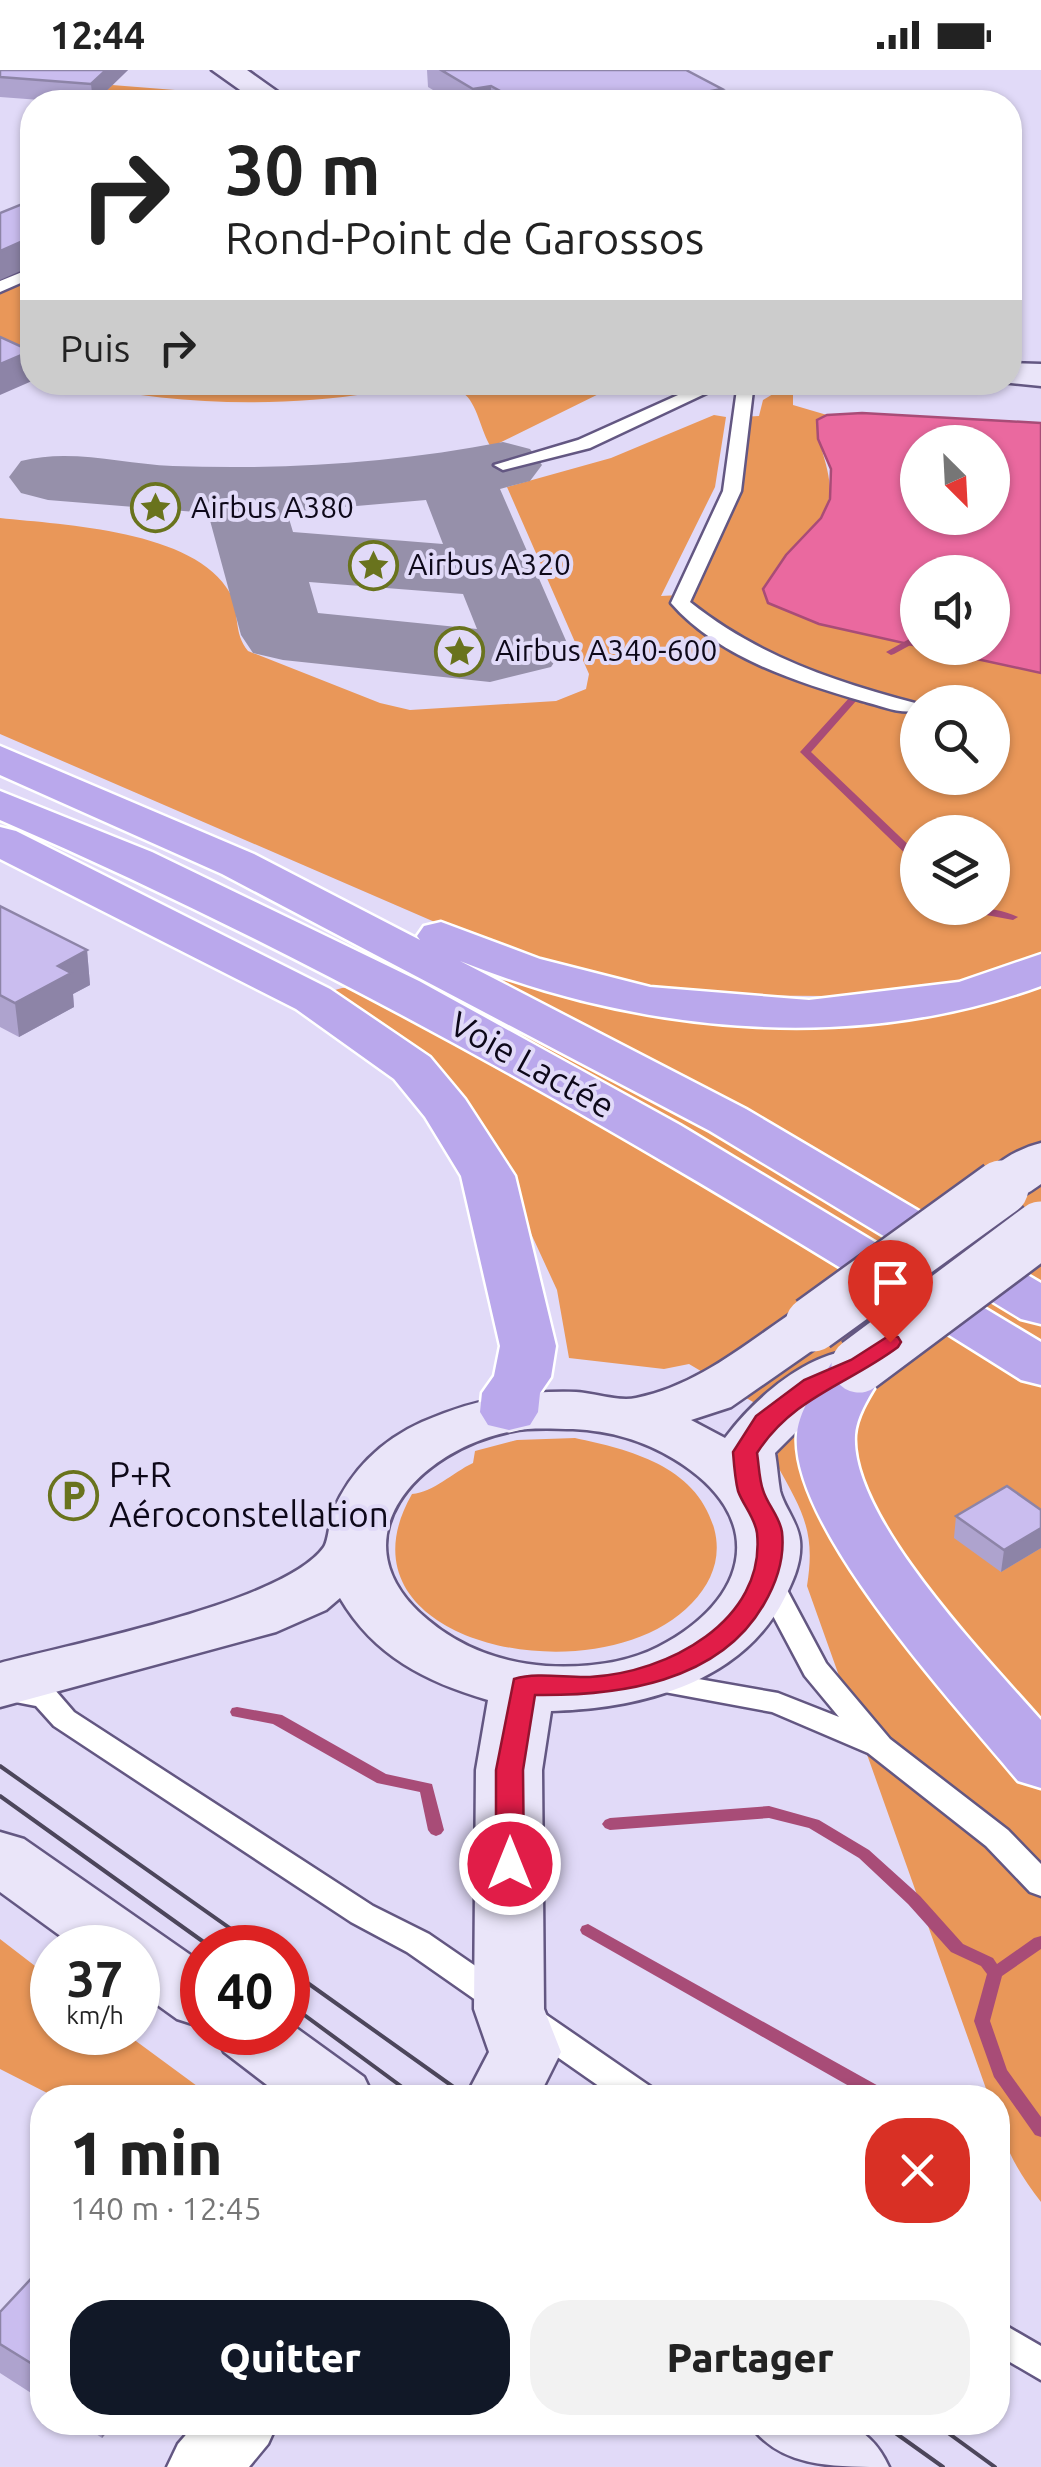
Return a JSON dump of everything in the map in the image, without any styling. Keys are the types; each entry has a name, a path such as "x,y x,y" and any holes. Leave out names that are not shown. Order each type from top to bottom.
{"highway":[{"name":"Voie Lactée","path":"0,759 238,864 728,1120 1041,1306"},
{"name":"Voie Lactée","path":"0,804 246,916 527,1059 798,1214 1041,1368"},
{"path":"0,842 314,999 412,1068 446,1110 488,1176 528,1346 522,1378 510,1393 509,1412"},
{"path":"238,864 316,886 523,969 649,1002 809,1014 968,996 1041,969"},
{"path":"859,1365 825,1435 830,1480 852,1522 930,1631 1041,1764"}],"main road":[{"path":"227,70 258,90"},
{"path":"632,1419 710,1394 1021,1174"},
{"path":"750,1490 720,1460 681,1435 632,1419 593,1412 509,1412 461,1427 416,1449 381,1479 360,1515 354,1554 368,1599 405,1639 434,1658 470,1673 523,1686 593,1686 638,1678 698,1655 742,1620 766,1578 769,1530 750,1490 745,1452 765,1422 813,1385 859,1365 1041,1229"},
{"path":"0,1687 254,1617 304,1595 354,1554"},
{"path":"508,2085 525,2052 509,2009 510,1770 523,1686"},
{"path":"0,1857 96,1925"},
{"path":"279,2055 320,2085"},
{"path":"806,2435 849,2467"}],"street":[{"path":"204,2467 231,2435"}],"lane":[{"path":"503,465 584,444 693,395"},
{"path":"743,395 732,491 680,602 717,634 798,677 900,704"},
{"path":"766,1578 816,1670 880,1748 998,1838 1041,1884"},
{"path":"638,1678 778,1704 880,1748"},
{"path":"0,1687 45,1697 64,1719 362,1914 418,1943 623,2085"},
{"path":"1010,2344 1041,2365"}],"shaded area":[{"path":"112,85 175,90 107,90"},
{"path":"20,281 20,362 0,351 0,290"},
{"path":"142,395 356,395 260,402"},
{"path":"466,395 597,395 491,447"},
{"path":"771,395 793,395 793,405 827,415 817,420 829,481 827,506 786,555 819,624 900,642 900,665 1005,665 1041,673 1041,2202 1010,2152 1010,2085 985,2085 807,1586 810,1550 805,1522 776,1463 780,1444 792,1425 689,1364 664,1369 569,1358 557,1290 482,1127 441,1075 391,1030 328,992 342,988 517,980 749,1016 830,996 704,995 600,978 474,939 0,734 0,518 126,534 188,556 213,572 230,593 240,637 248,651 380,703 410,710 556,701 586,689 589,674 507,487 611,458 714,415 726,417 715,487 661,596 680,595 728,489 740,417 759,416 763,400"},
{"path":"862,413 1041,423 1041,673 1004,665 1010,665 1010,555 900,555 900,642 819,624 768,603 763,589 786,555 821,518 830,499 831,469 818,439 817,420 827,415"},
{"path":"575,1438 639,1455 677,1475 693,1489 714,1528 717,1549 714,1568 699,1595 650,1632 598,1648 540,1651 485,1642 438,1621 406,1589 395,1546 412,1494 435,1486 473,1463 475,1451 517,1440"},
{"path":"0,1939 30,1962 30,2055 155,2055 196,2085 31,2085 0,2069"}],"building":[{"path":"0,70 106,70 91,84 0,77"},
{"path":"441,70 686,70 722,89 498,90 491,86 473,89"},
{"path":"20,205 20,242 0,251 0,213"},
{"path":"0,337 20,346 20,356 0,364"},
{"path":"0,906 87,950 58,966 71,973 15,1003 0,995"},
{"path":"1007,1486 1041,1510 1041,1528 1004,1550 956,1516"},
{"path":"30,2280 30,2363 0,2344 0,2312"}],"waterway":[{"path":"891,652 900,647"},
{"path":"853,699 805,752 900,843"},
{"path":"237,1712 277,1719 382,1779 427,1788 436,1830"},
{"path":"610,1824 769,1812 814,1824 864,1854 914,1900 957,1948 987,1962 995,1973"},
{"path":"588,1930 862,2085"},
{"path":"995,1973 1040,1942"},
{"path":"995,1973 982,2021 1000,2072 1009,2085"},
{"path":"1010,2086 1041,2130"}],"taxiway":[{"path":"467,472 503,465"},
{"path":"264,490 467,472"},
{"path":"467,472 459,478 459,484 491,562"},
{"path":"48,477 171,489 264,490"},
{"path":"257,547 244,501 264,490"},
{"path":"257,547 277,555 468,570 487,567 491,562"},
{"path":"257,547 283,635 490,656 521,649 525,643 491,562"}],"tram line":[{"path":"0,1766 225,1925"},
{"path":"0,1796 180,1925"},
{"path":"310,1985 451,2085"},
{"path":"310,2019 399,2085"},
{"path":"898,2435 943,2467"},
{"path":"951,2435 995,2467"}],"place":[{"name":"Airbus A380","path":"156,508"},
{"name":"Airbus A320","path":"373,565"},
{"name":"Airbus A340-600","path":"460,651"},
{"name":"P+R Aéroconstellation","path":"74,1495"}],"route":[{"path":"510,1864 510,1770 523,1686 593,1686 638,1678 698,1655 742,1620 766,1578 769,1530 750,1490 745,1452 765,1422 789,1403 813,1385 859,1365 890,1342"}]}
